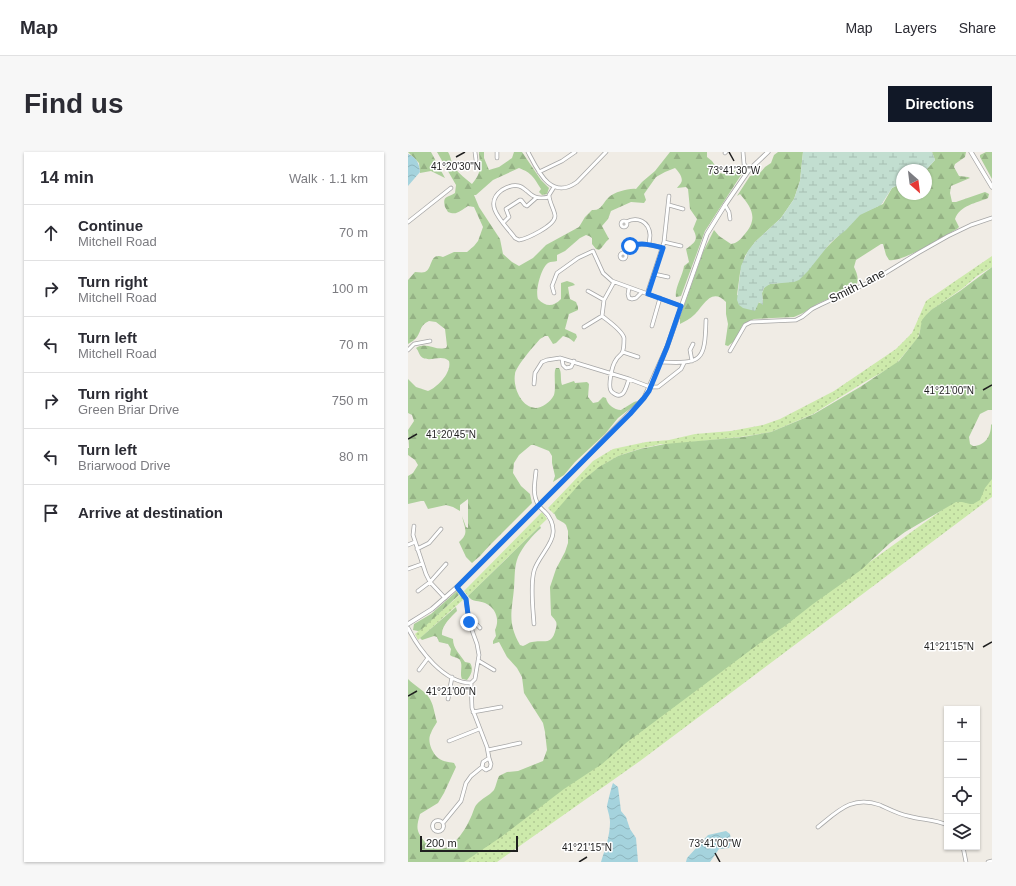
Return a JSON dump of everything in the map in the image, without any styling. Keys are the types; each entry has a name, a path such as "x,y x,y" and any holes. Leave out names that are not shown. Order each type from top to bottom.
{"street":[{"path":"475,152 476,160"},
{"path":"497,152 497,158"},
{"path":"528,152 539,172 547,182 554,187 563,188 572,186 606,152"},
{"path":"539,172 562,161 575,152"},
{"path":"743,152 744,164 749,170"},
{"path":"408,624 424,615 457,587 621,423 644,398 661,362 707,234 725,204 749,170 768,152"},
{"path":"971,152 992,187"},
{"path":"549,198 536,198 517,185 511,186 496,194 494,199 494,207 503,223 518,240 525,239 552,223 555,216 549,195 554,187"},
{"path":"408,222 451,188"},
{"path":"648,294 663,248 669,196"},
{"path":"503,223 509,217 506,209 520,200 525,206 527,206 536,198"},
{"path":"725,204 729,212 730,219"},
{"path":"669,205 682,209"},
{"name":"Smith Lane","path":"730,351 746,325 751,322 796,320 802,318 812,309 874,280 898,264 948,236 971,225 992,218"},
{"path":"626,222 632,219 640,219 644,222 649,229 650,235 648,244"},
{"path":"664,242 680,246"},
{"path":"624,253 626,249 635,244 648,244 663,248"},
{"path":"554,293 552,286 558,273 578,258 591,251 593,252 603,273 614,282 681,306"},
{"path":"654,274 668,277"},
{"path":"602,316 604,300 614,282"},
{"path":"629,288 629,298 632,299 635,299 642,292"},
{"path":"588,291 604,300"},
{"path":"652,326 660,298"},
{"path":"584,327 602,316"},
{"path":"602,316 621,332 624,338 623,352 616,360 612,374 611,391 618,395 625,392 629,379"},
{"path":"661,362 684,363 699,357 704,349 706,320"},
{"path":"408,350 414,344 430,340"},
{"path":"692,361 690,350 693,344"},
{"path":"623,352 638,357"},
{"path":"534,384 535,373 542,362 552,358 562,358 574,361 650,386 658,387 681,369 684,363"},
{"path":"562,358 563,367 566,368 571,367 574,361"},
{"path":"534,624 532,579 538,560 553,537 554,532 549,516 538,505 534,489 536,471"},
{"path":"414,526 413,535 422,564 430,582 444,598"},
{"path":"417,549 429,543 441,528"},
{"path":"408,545 415,542"},
{"path":"408,569 422,564"},
{"path":"418,591 430,582 446,564"},
{"path":"457,587 466,599 469,622 477,644 479,655 475,679 471,683 471,699 479,728 488,750 491,764 490,768 486,770 482,767"},
{"path":"468,614 480,628"},
{"path":"408,628 428,658 443,672 452,677 471,683"},
{"path":"419,670 428,658"},
{"path":"479,661 494,670"},
{"path":"448,699 452,677"},
{"path":"474,712 501,707"},
{"path":"449,741 479,728"},
{"path":"488,750 520,743"},
{"path":"443,823 461,801 466,783 482,767 483,762 489,758"},
{"path":"818,827 846,806 852,803 866,801 907,816 944,823"},
{"path":"964,850 966,862"},
{"path":"988,862 992,861"}],"green space":[{"path":"408,152 431,152 445,178 431,171 420,173 419,163"},
{"path":"437,152 448,152 454,167 472,184 480,169 479,152 484,152 484,158 489,170 499,167 512,158 514,152 522,152 541,180 549,188 547,194 542,195 539,192 541,189 532,176 519,168 493,180 476,195 474,195 479,207 500,239 503,254 519,266 533,258 546,245 579,227 585,217 592,210 600,208 612,195 626,190 636,189 655,171 670,152 707,152 707,157 712,161 720,173 726,174 736,170 742,170 743,172 705,231 681,296 676,297 676,290 684,266 689,262 686,249 696,238 693,229 697,219 690,209 688,189 686,187 677,188 682,179 675,168 656,177 644,194 646,200 644,203 631,202 611,211 608,219 602,226 609,239 599,250 592,244 592,238 586,235 580,238 565,251 557,255 557,261 549,262 545,266 538,285 538,299 547,305 555,304 561,299 561,283 567,281 573,283 575,285 568,287 570,299 576,302 578,310 569,314 565,329 576,334 577,337 574,342 563,336 553,344 548,336 540,339 516,370 516,388 522,401 533,408 546,404 554,395 555,370 556,368 559,368 562,385 574,381 575,383 587,382 589,384 588,397 593,403 598,402 603,397 606,398 611,406 621,410 637,401 636,404 618,418 605,434 575,462 564,475 553,482 555,476 552,456 549,451 531,445 519,455 514,463 513,473 521,486 530,494 532,503 472,563 466,557 459,542 465,533 462,516 466,527 468,528 468,499 460,505 460,511 446,505 428,509 424,501 408,504 408,476 413,473 418,465 415,460 408,455 408,430 414,421 412,415 408,413 408,379 416,387 428,391 440,383 443,379 448,370 449,361 443,358 423,358 416,348 423,345 442,349 446,348 445,329 436,322 429,321 422,326 419,335 408,344 408,280 415,272 425,272 435,257 443,257 454,252 467,252 478,241 483,227 474,207 468,206 456,213 448,212 445,207 444,200 446,197 455,193 456,185"},
{"path":"778,152 803,152 800,181 794,199 781,218 755,242 745,256 740,273 737,295 763,304 762,293 765,286 780,283 823,251 860,214 883,204 892,188 896,186 896,200 932,200 931,164 935,160 932,152 966,152 965,157 955,164 954,167 959,176 970,178 951,186 950,193 952,202 985,192 989,194 988,198 969,205 957,214 955,219 959,227 933,243 895,260 889,260 883,244 881,244 856,260 854,267 858,280 855,287 817,304 794,317 754,319 742,326 737,339 728,346 725,345 728,324 726,302 721,298 716,296 712,297 689,319 680,324 680,317 703,252 714,230 719,236 731,244 737,242 743,237 751,224 751,209 740,194 737,196 750,176 759,174 771,163 774,155"},
{"path":"803,152 932,152 935,160 931,164 896,164 896,186 892,188 881,205 860,215 846,230 831,242 799,280 794,282 770,284 764,288 762,293 763,305 759,302 755,311 743,308 739,305 737,300 741,266 748,251 755,242 781,218 794,199 800,181"},
{"path":"986,152 992,152 992,179 980,157 980,155"},
{"path":"992,256 992,267 977,276 963,288 930,311 923,320 918,338 895,365 813,414 771,432 740,437 661,444 618,456 598,468 583,481 554,514 548,508 593,461 613,449 646,442 669,440 695,434 731,431 763,425 780,419 834,391 896,349 912,333 926,301"},
{"path":"992,267 992,410 988,410 980,414 969,437 970,444 973,446 981,444 986,440 990,433 992,424 992,479 985,488 980,500 973,504 956,502 905,532 890,543 861,570 626,743 602,764 564,789 501,837 464,862 408,862 408,679 428,696 433,705 437,722 429,739 433,752 439,758 454,763 456,767 438,803 420,814 417,826 418,832 425,842 432,847 440,849 446,848 458,838 468,824 476,805 494,790 499,776 507,772 518,771 543,761 547,750 543,723 524,693 522,677 517,668 507,657 499,642 493,644 496,636 495,630 497,622 494,611 489,605 474,600 468,596 540,526 541,528 525,545 517,561 515,568 511,617 513,630 520,645 523,646 531,642 550,640 554,634 557,624 551,615 550,587 556,569 568,543 568,531 566,525 557,519 554,513 582,481 599,467 618,456 640,449 665,444 743,437 771,432 814,414 860,387 899,361 919,336 922,320 926,315"},
{"path":"992,474 992,497 640,761 497,862 453,862"},
{"path":"542,512 547,519 468,596 464,591"},
{"path":"457,591 459,595 421,630 413,630 414,624 431,614"},
{"path":"460,595 464,599 418,640 415,634"},
{"path":"456,607 457,611 443,628 442,635 453,639 454,646 457,651 465,662 470,663 472,672 467,680 462,679 460,661 459,659 450,655 451,649 448,644 439,642 437,637 434,636 422,640 420,638"}],"water":[{"path":"408,154 414,157 417,161 420,172 408,186"},
{"path":"613,783 618,787 621,811 626,817 630,829 636,838 638,862 601,862 610,827 607,807"},
{"path":"726,831 730,834 731,841 729,848 719,849 710,862 686,862 687,858 708,835"}],"route":[{"path":"469,622 468,605 466,599 457,587 514,528 630,414 649,391 667,347 681,306 648,294 663,248 643,244 635,244 630,246"}]}
